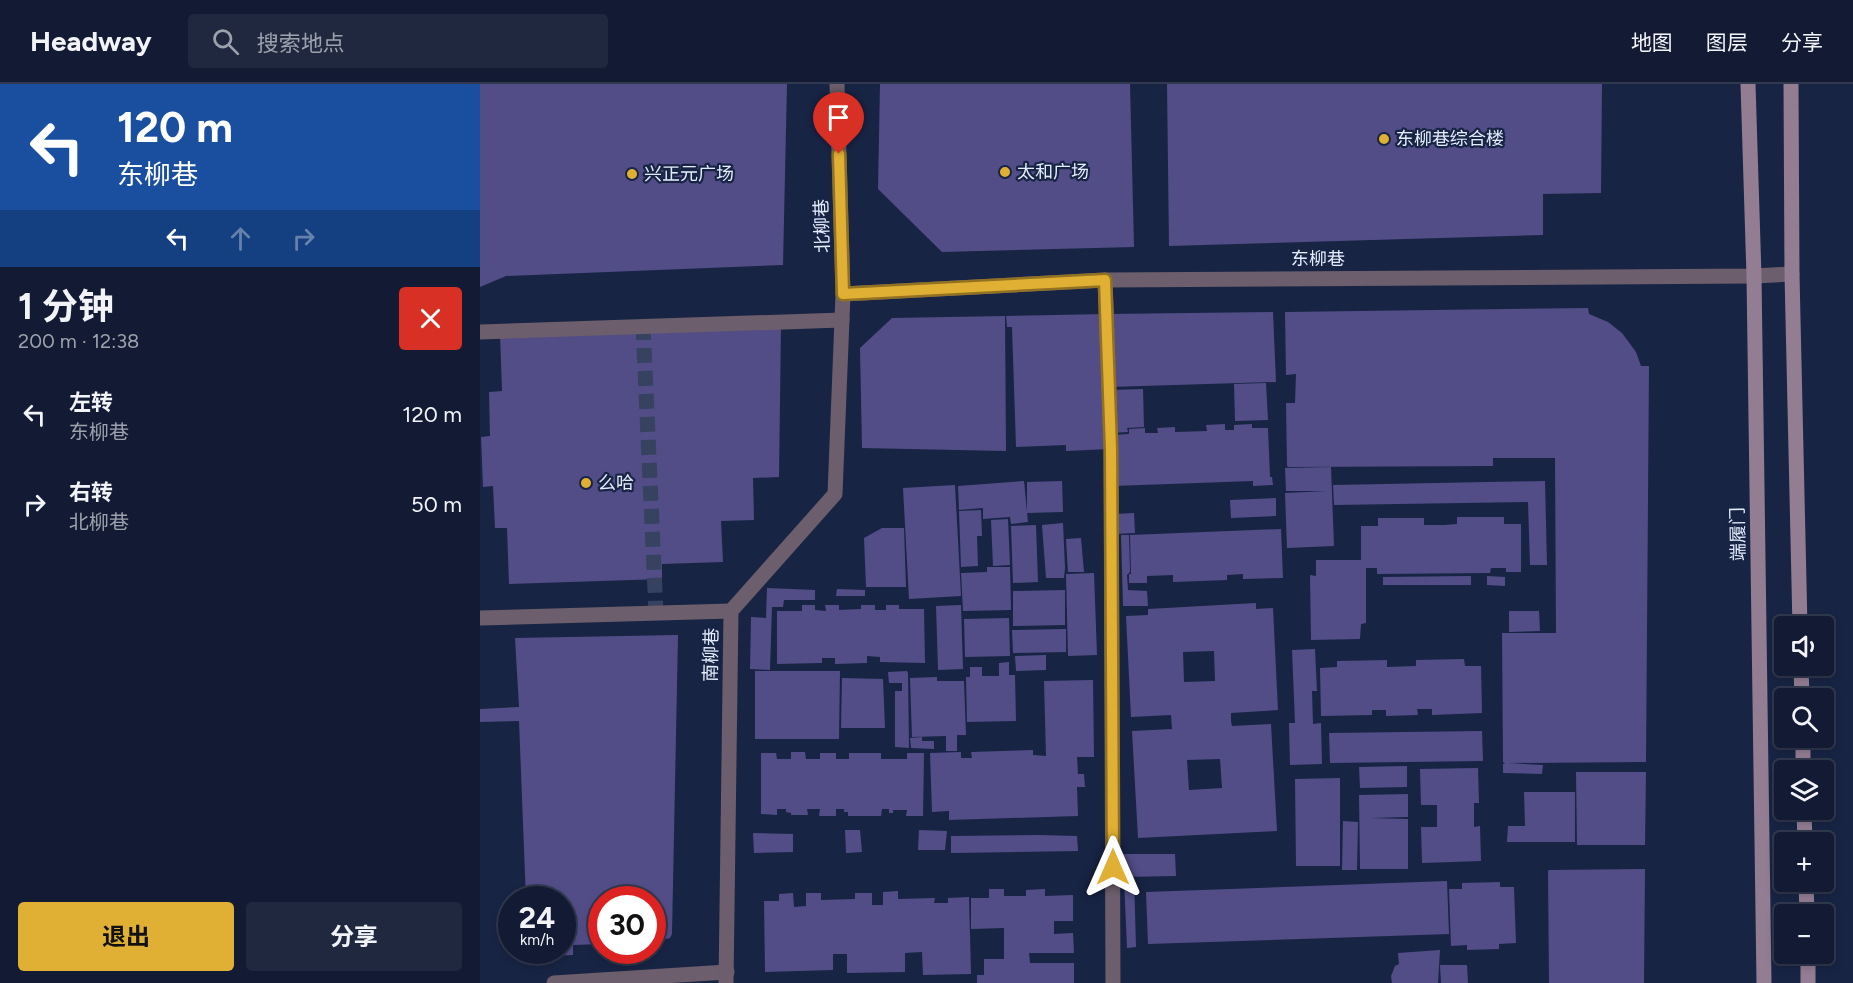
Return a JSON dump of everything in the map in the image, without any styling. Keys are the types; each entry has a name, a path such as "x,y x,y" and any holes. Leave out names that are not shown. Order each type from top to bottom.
{"main road":[{"name":"端履门","path":"1748,84 1754,276 1764,983"},
{"path":"1791,84 1792,274 1800,616"},
{"path":"1808,964 1808,983"}],"street":[{"name":"北柳巷","path":"837,84 843,294"},
{"name":"东柳巷","path":"843,294 1105,280 1792,274"},
{"path":"1105,280 1111,461 1113,983"},
{"name":"南柳巷","path":"726,977 731,611 835,494 843,294"},
{"path":"480,332 842,320"},
{"path":"480,618 731,611"},
{"path":"554,983 726,977"}],"building":[{"name":"兴正元广场","path":"480,84 787,84 783,265 506,276 480,287"},
{"name":"太和广场","path":"880,84 1130,84 1134,247 942,252 878,189"},
{"name":"东柳巷综合楼","path":"1167,84 1602,84 1601,193 1543,194 1543,235 1169,246"},
{"path":"1588,308 1589,314 1608,322 1622,333 1636,352 1641,366 1649,366 1646,762 1508,763 1543,765 1542,774 1503,773 1503,764 1505,764 1503,762 1502,633 1556,633 1555,458 1493,458 1493,466 1288,467 1286,403 1295,403 1296,374 1286,375 1285,312"},
{"path":"1273,312 1276,382 1110,387 1107,314"},
{"path":"1106,314 1110,449 1066,451 1066,445 1016,447 1012,327 1007,327 1006,316"},
{"path":"1005,316 1006,451 862,448 860,348 892,318"},
{"path":"781,324 779,477 753,478 754,520 721,521 723,562 662,564 662,579 509,584 507,528 495,528 493,486 483,487 481,437 490,436 489,392 502,391 500,334"},
{"path":"1266,383 1268,420 1235,421 1234,384"},
{"path":"1143,389 1144,427 1127,428 1128,432 1112,433 1110,390"},
{"path":"1225,424 1225,430 1234,430 1234,425 1252,424 1252,428 1268,428 1270,477 1272,477 1273,485 1253,486 1253,481 1113,486 1112,435 1129,434 1129,429 1145,428 1145,433 1158,433 1157,428 1175,427 1175,432 1207,431 1206,425"},
{"path":"1331,467 1334,546 1287,548 1285,493 1327,491 1286,491 1285,468"},
{"path":"1024,481 1028,522 1011,524 1010,517 983,519 983,508 959,510 958,486"},
{"path":"1062,481 1063,512 1027,513 1027,482"},
{"path":"1545,481 1547,565 1530,565 1528,502 1334,505 1333,485"},
{"path":"955,485 961,596 909,599 903,488"},
{"path":"1276,498 1276,516 1231,518 1230,500"},
{"path":"981,510 982,536 977,536 978,566 961,567 959,511"},
{"path":"1134,513 1135,533 1115,534 1114,514"},
{"path":"1457,517 1504,517 1504,524 1521,524 1521,572 1506,572 1506,568 1491,568 1490,573 1377,574 1377,568 1366,568 1366,623 1361,624 1360,639 1311,640 1310,575 1316,576 1316,560 1361,560 1361,526 1378,526 1378,518 1424,518 1424,525 1444,525 1457,524"},
{"path":"1008,519 1010,565 993,566 991,520"},
{"path":"1063,523 1064,578 1046,578 1042,525"},
{"path":"1036,525 1038,582 1013,583 1011,526"},
{"path":"882,528 904,528 906,587 866,587 864,538"},
{"path":"1281,529 1283,578 1243,579 1243,574 1227,575 1227,580 1173,582 1173,575 1147,576 1147,583 1129,583 1129,574 1131,574 1130,535"},
{"path":"1121,535 1129,535 1128,590 1147,591 1148,606 1123,606"},
{"path":"1081,538 1084,572 1068,572 1066,539"},
{"path":"987,567 1010,567 1011,610 963,611 961,573 987,572"},
{"path":"1094,573 1097,655 1068,656 1066,574"},
{"path":"1471,576 1471,585 1383,585 1383,577"},
{"path":"1487,576 1505,577 1505,586 1487,585"},
{"path":"767,588 815,590 815,600 784,600 783,607 772,607 770,670 750,669 751,617 766,618"},
{"path":"837,589 865,590 865,596 836,596"},
{"path":"1065,590 1065,625 1013,626 1013,591"},
{"path":"1256,603 1256,609 1273,608 1278,710 1231,713 1231,721 1232,726 1271,724 1277,831 1138,838 1132,731 1172,729 1171,715 1131,717 1126,616 1148,615 1148,609","holes":["1214,651 1215,681 1184,682 1183,652","1220,759 1222,788 1189,790 1187,760"]},
{"path":"802,605 815,605 815,610 826,611 825,605 839,605 839,610 861,609 861,605 875,605 875,610 886,610 886,605 899,605 899,609 924,609 925,663 880,662 880,657 867,656 867,663 835,664 835,658 822,658 822,663 777,664 777,611 802,611"},
{"path":"961,605 963,669 938,670 936,606"},
{"path":"1509,611 1539,611 1540,631 1509,632"},
{"path":"1009,618 1010,656 965,657 964,619"},
{"path":"1066,629 1066,652 1013,653 1012,630"},
{"path":"678,635 672,934 670,938 666,939 666,886 588,886 588,944 576,945 576,886 525,886 519,721 480,722 480,709 519,707 515,638"},
{"path":"1315,649 1317,691 1312,691 1313,724 1321,723 1322,764 1290,765 1289,723 1295,723 1292,650"},
{"path":"1046,655 1046,670 1016,671 1015,656"},
{"path":"1464,659 1465,666 1481,666 1482,713 1432,715 1432,709 1417,709 1418,715 1386,716 1386,710 1372,710 1372,715 1321,716 1320,668 1337,667 1337,661 1387,660 1387,667 1416,666 1416,660"},
{"path":"1009,662 1009,675 1015,675 1016,721 967,722 966,677 970,677 970,667 982,667 982,676 999,676 999,663"},
{"path":"755,671 840,671 839,739 755,739"},
{"path":"907,671 909,748 895,747 895,691 902,691 902,683 889,683 888,672"},
{"path":"937,677 937,681 964,681 966,735 957,735 957,751 946,751 946,736 912,737 910,678"},
{"path":"842,678 883,679 885,728 841,728"},
{"path":"1093,680 1094,757 1077,757 1078,774 1084,774 1085,787 1077,787 1078,816 949,820 949,811 932,812 930,753 961,752 961,758 972,758 971,752 1033,750 1033,755 1046,756 1044,681"},
{"path":"1482,731 1483,761 1330,763 1329,733"},
{"path":"922,737 922,741 934,741 934,749 911,748 910,738"},
{"path":"791,752 805,752 806,759 820,759 820,753 836,753 836,759 849,759 849,753 881,753 881,759 907,759 907,753 924,753 923,816 906,816 907,810 893,810 893,813 889,813 889,809 882,809 881,816 848,816 848,812 844,812 844,809 836,809 836,816 819,816 820,809 807,809 808,815 791,815 786,812 786,809 777,809 777,815 761,814 761,753 776,753 777,759 791,759"},
{"path":"1407,766 1407,787 1360,788 1359,767"},
{"path":"1478,768 1479,803 1474,803 1474,827 1480,826 1481,861 1422,863 1421,827 1437,827 1437,805 1421,805 1420,769"},
{"path":"1576,772 1646,772 1645,845 1577,845"},
{"path":"1340,778 1340,866 1296,866 1295,779"},
{"path":"1524,792 1575,792 1575,842 1507,842 1508,826 1525,826"},
{"path":"1408,794 1408,817 1370,818 1408,819 1408,869 1360,869 1359,795"},
{"path":"1343,821 1358,822 1357,870 1342,870"},
{"path":"845,830 860,830 862,852 846,853"},
{"path":"919,830 947,831 945,850 918,850"},
{"path":"753,833 793,834 793,852 754,853"},
{"path":"951,836 1077,836 1078,851 951,853"},
{"path":"1123,854 1175,854 1176,876 1123,877"},
{"path":"1645,869 1644,983 1549,983 1548,871"},
{"path":"1134,878 1136,947 1127,948 1124,879"},
{"path":"1447,881 1449,934 1148,944 1146,892"},
{"path":"1500,882 1500,887 1514,887 1516,943 1499,944 1499,949 1467,950 1467,945 1451,946 1449,889 1462,889 1462,883"},
{"path":"989,889 1004,889 1004,896 1026,896 1026,890 1045,889 1045,896 1073,895 1073,921 1054,921 1054,934 1073,933 1074,953 1029,953 1030,963 1074,963 1074,983 977,983 977,975 984,975 984,959 1004,959 1004,928 971,929 971,898 989,898"},
{"path":"898,891 898,899 935,898 934,903 948,903 948,898 969,897 971,974 923,975 922,952 905,953 905,972 847,973 847,954 833,954 833,970 765,972 764,901 779,901 779,894 793,893 794,907 806,906 806,893 821,893 821,900 855,899 855,893 872,893 872,905 883,905 883,892"},
{"path":"1440,950 1438,983 1392,983 1391,976 1395,966 1399,964 1398,953"},
{"path":"1440,965 1467,965 1468,983 1441,983"}],"tunnel":[{"path":"643,325 656,613"}],"place":[{"name":"东柳巷综合楼","path":"1384,139"},
{"name":"太和广场","path":"1005,172"},
{"name":"兴正元广场","path":"632,174"},
{"name":"么哈","path":"586,483"}],"route":[{"path":"839,154 843,294 1105,280 1111,449 1113,867"}]}
